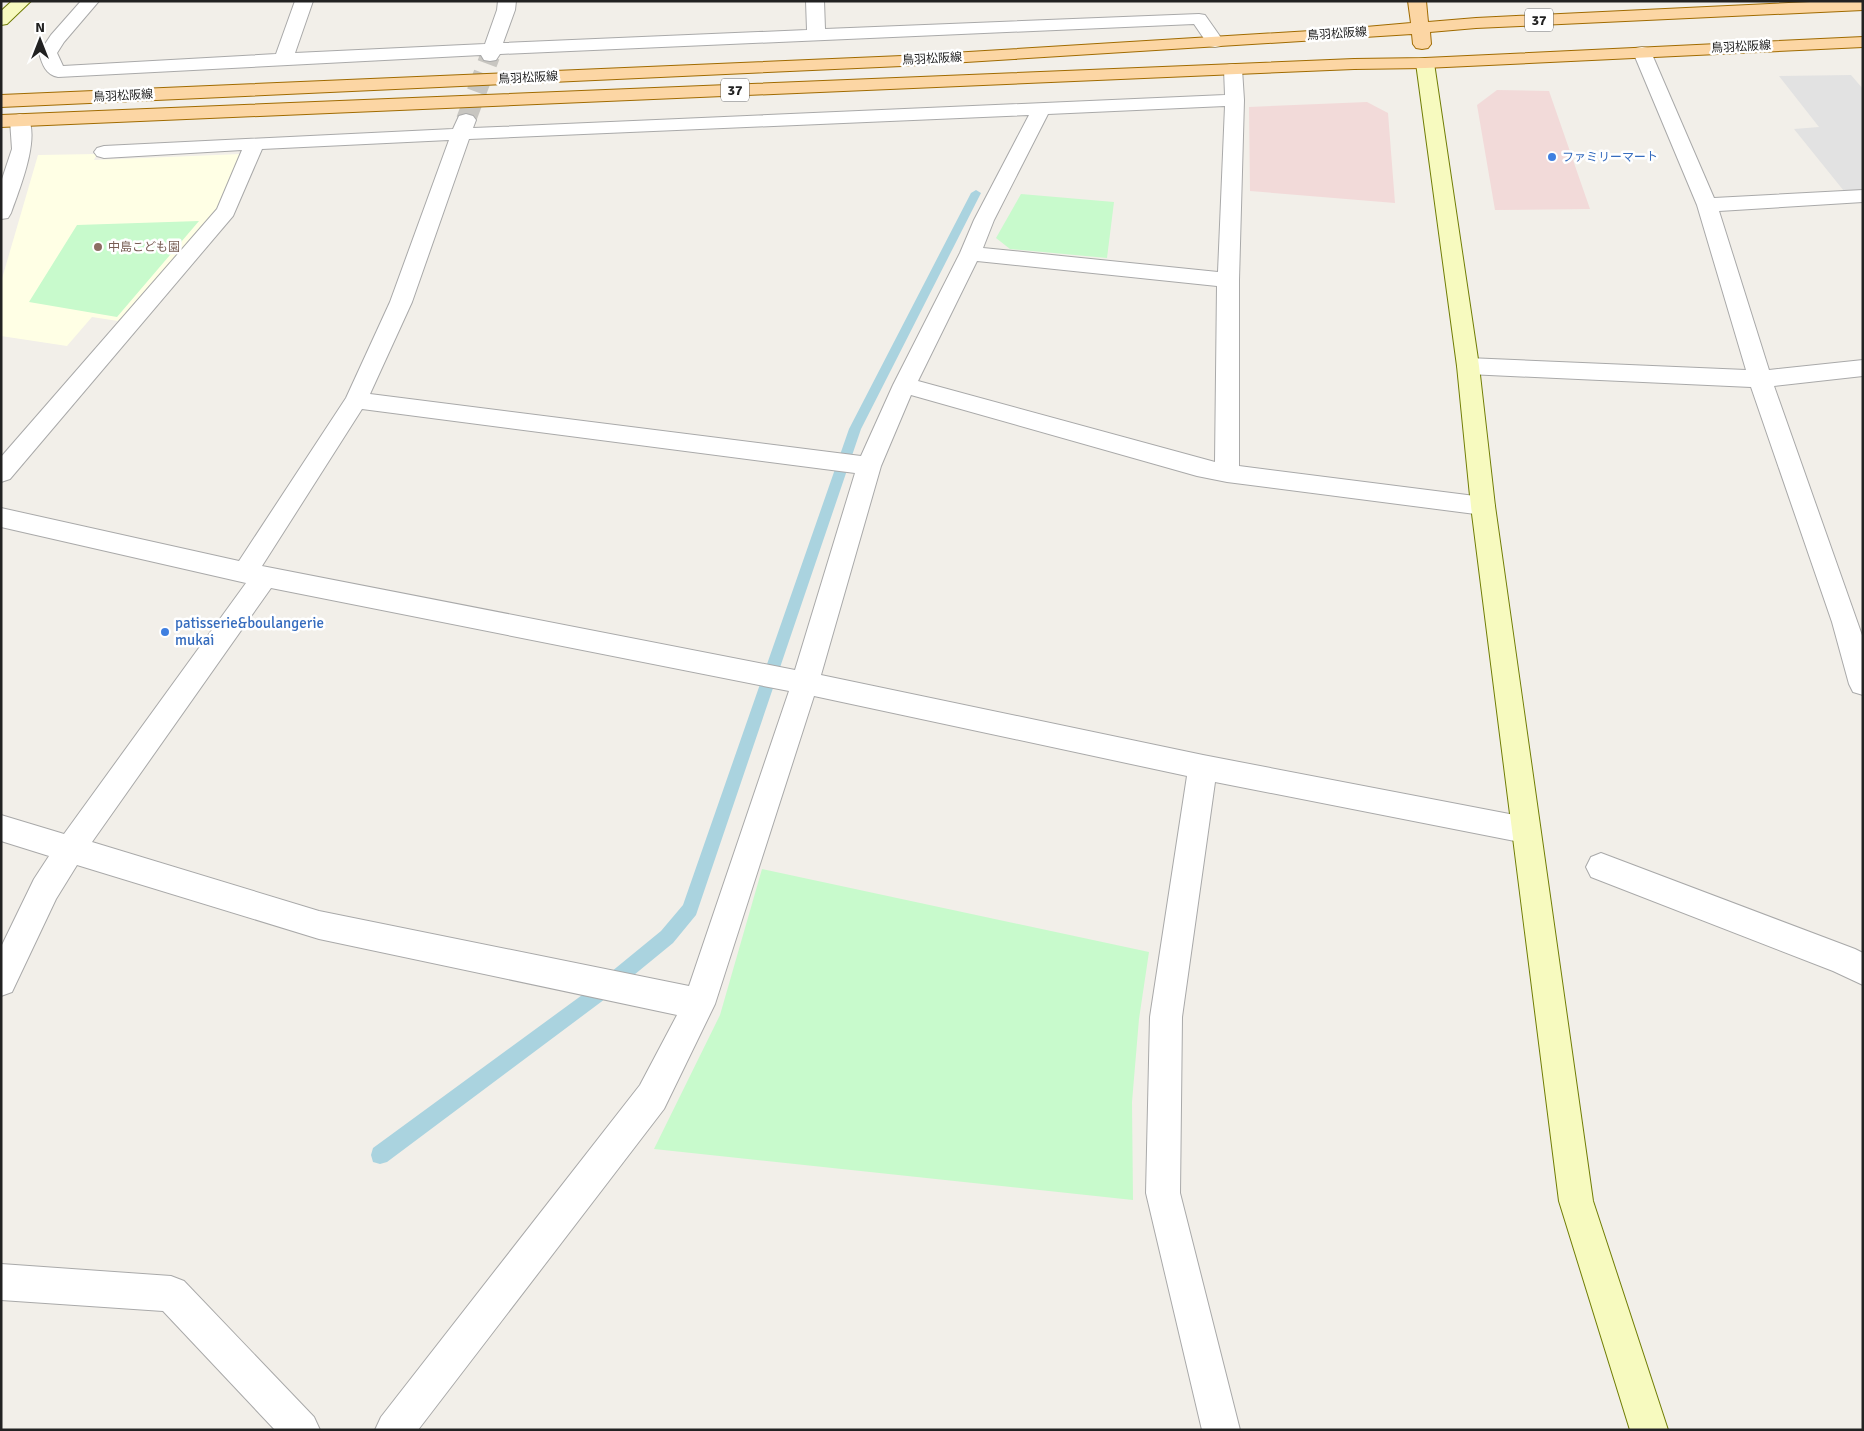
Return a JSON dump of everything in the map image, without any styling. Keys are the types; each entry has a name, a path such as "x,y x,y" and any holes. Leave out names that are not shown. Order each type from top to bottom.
{"main road":[{"path":"1418,1 1425,63"},
{"name":"鳥羽松阪線","path":"1,101 902,61 1215,42 1476,22 1863,5"},
{"name":"鳥羽松阪線","path":"11,120 1233,69 1425,63 1863,42"}],"street":[{"path":"1,20 23,1"},
{"path":"91,1 57,39 48,53 51,64 58,72 284,58 491,52 816,35 1199,19"},
{"path":"284,58 304,1"},
{"path":"491,52 506,10 507,1"},
{"path":"815,1 816,35"},
{"path":"1192,1 1199,19 1215,42"},
{"path":"1804,1 1828,7"},
{"path":"1642,52 1706,205 1760,380 1854,621 1863,684"},
{"path":"1425,63 1468,366 1483,506 1576,1201 1649,1430"},
{"path":"1227,473 1228,280 1235,100 1233,69"},
{"path":"104,152 255,144 463,128 1235,100"},
{"path":"394,1430 580,1192 652,1096 699,1004 864,465 970,253 984,220 1042,108"},
{"path":"1,213 22,149 11,120"},
{"path":"1,981 45,889 255,574 356,400 401,302 463,128"},
{"path":"1,473 226,211 255,144"},
{"path":"1706,205 1863,196"},
{"path":"970,253 1228,280"},
{"path":"1468,366 1760,380 1863,368"},
{"path":"904,385 1197,467 1227,473 1483,506"},
{"path":"356,400 864,465"},
{"path":"1,517 255,574 751,674 799,682 1203,767 1525,830"},
{"path":"1203,767 1166,1017 1163,1193 1221,1430"},
{"path":"1,828 319,924 699,1004"},
{"path":"1601,867 1779,934 1844,960 1863,970"},
{"path":"1,1282 171,1294 301,1430"}],"shaded area":[{"path":"1851,75 1863,89 1863,190 1844,191 1794,129 1819,127 1779,76"},
{"path":"1497,90 1549,91 1590,209 1495,210 1477,105"},
{"path":"1367,102 1388,113 1395,203 1250,191 1249,107"},
{"name":"中島こども園","path":"97,154 94,160 241,154 216,211 118,321 92,317 67,346 1,336 1,282 38,155"}],"green space":[{"path":"1021,194 1114,202 1107,258 1010,249 996,238"},
{"path":"199,221 117,317 29,302 77,225"},
{"path":"762,869 1149,952 1139,1019 1132,1102 1133,1200 654,1149 720,1015"}],"waterway":[{"path":"380,1155 595,996 667,937 690,909 855,429 976,193"}],"tunnel":[{"path":"466,120 490,56"}],"place":[{"name":"ファミリーマート","path":"1552,157"},
{"name":"中島こども園","path":"98,247"},
{"name":"patisserie&boulangerie mukai","path":"165,632"}]}
